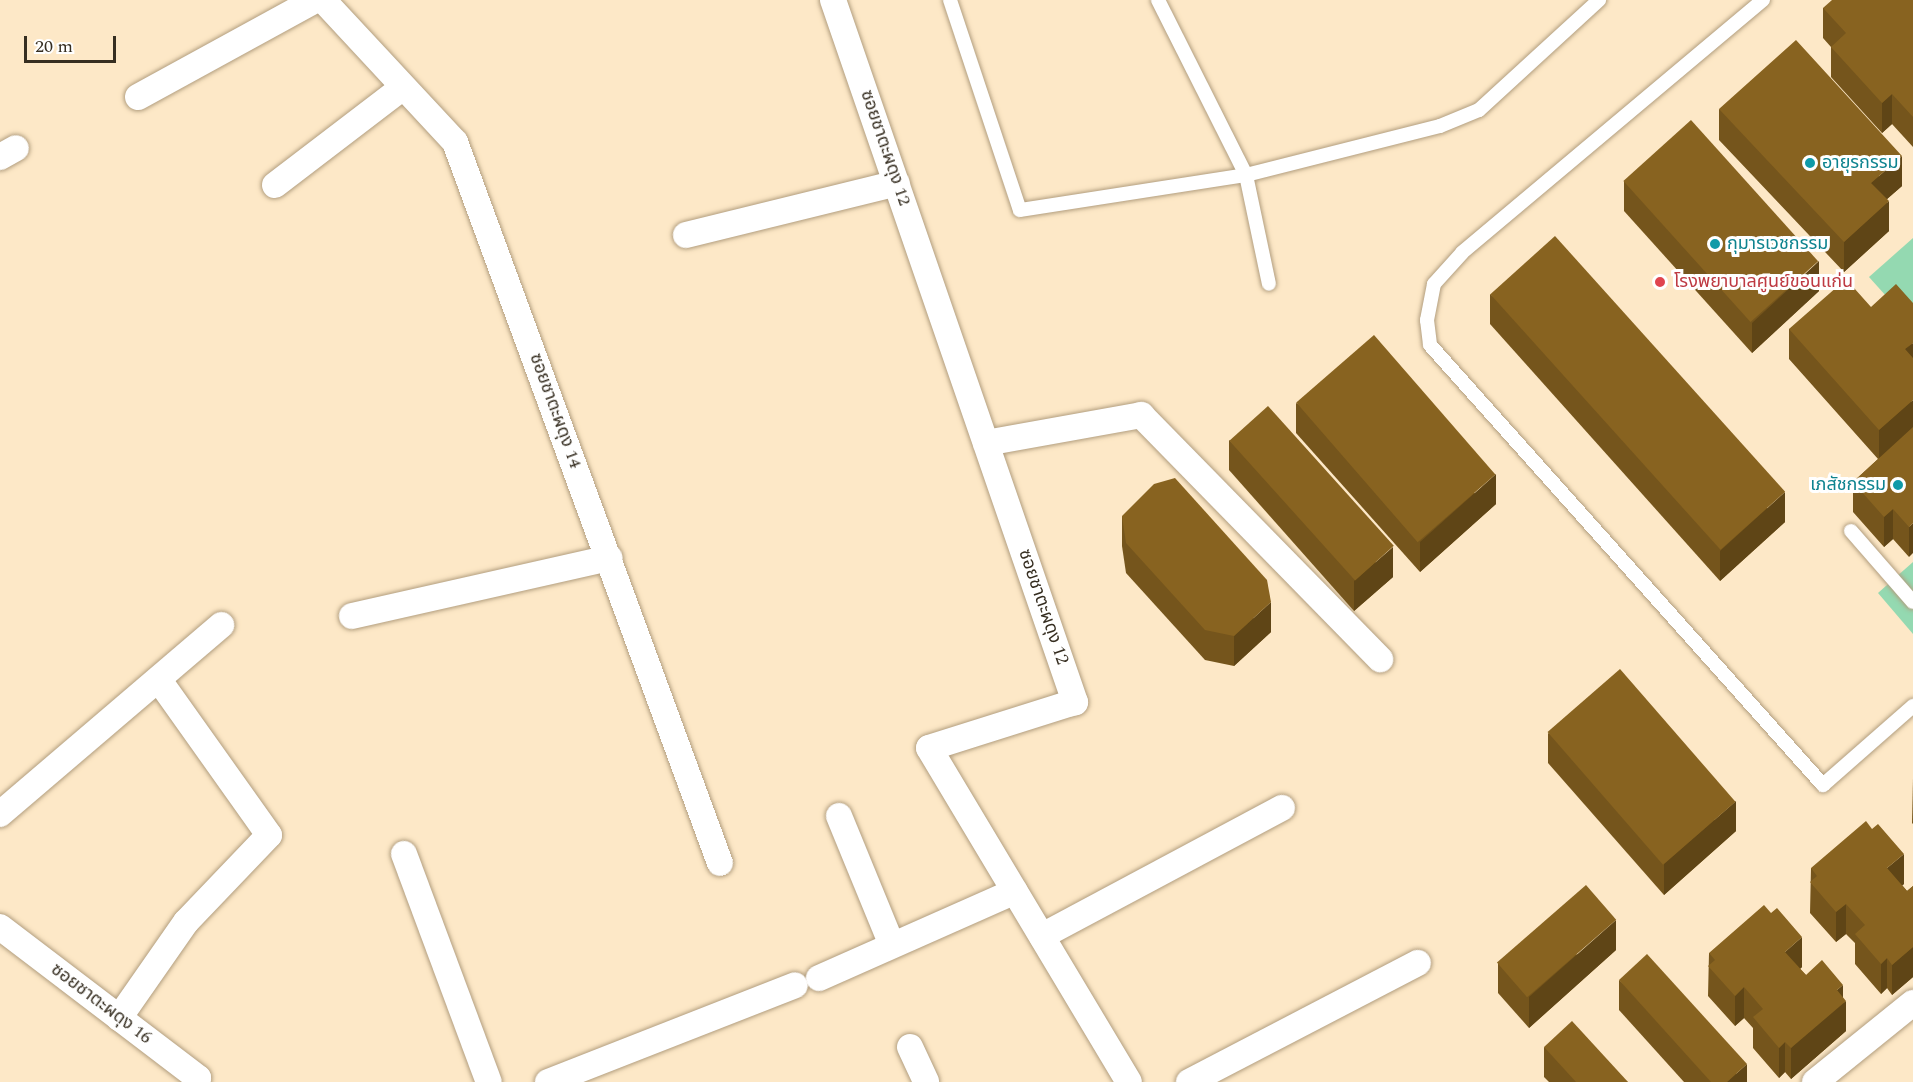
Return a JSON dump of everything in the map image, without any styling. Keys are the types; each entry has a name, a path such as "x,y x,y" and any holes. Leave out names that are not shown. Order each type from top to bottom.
{"street":[{"path":"138,97 315,0"},
{"name":"ซอยชาตะผดุง 14","path":"323,0 455,142 610,558 720,863"},
{"name":"ซอยชาตะผดุง 12","path":"833,0 1076,702 929,748 1130,1082"},
{"path":"275,185 403,87"},
{"path":"686,235 897,183"},
{"path":"987,443 1141,416 1380,659"},
{"path":"351,616 610,558"},
{"path":"0,814 221,626"},
{"path":"119,1017 186,922 269,835 158,679"},
{"path":"1042,936 1282,808"},
{"path":"839,816 892,945"},
{"path":"404,854 489,1082"},
{"path":"548,1082 807,982 1015,891"},
{"name":"ซอยชาตะผดุง 16","path":"0,927 198,1078 195,1082"},
{"path":"1189,1082 1418,963"},
{"path":"1815,1082 1913,1003"},
{"path":"910,1047 926,1082"}],"lane":[{"path":"950,0 1020,210 1246,175 1440,126 1479,110 1599,0"},
{"path":"1158,0 1246,175 1269,284"},
{"path":"1763,0 1462,253 1434,284 1427,320 1430,345 1823,785 1913,706"},
{"path":"1851,531 1913,602"}],"green space":[{"path":"1913,238 1913,326 1869,277"},
{"path":"1913,562 1913,634 1878,593"}],"building":[{"path":"1832,0 1913,0 1913,117 1892,94 1882,103 1831,47 1846,33 1823,8"},
{"name":"อายุรกรรม","path":"1796,40 1902,156 1871,183 1889,201 1844,242 1719,109"},
{"name":"กุมารเวชกรรม","path":"1691,120 1818,261 1751,322 1623,181"},
{"path":"1555,236 1785,492 1721,550 1490,294"},
{"path":"1846,279 1871,307 1896,284 1913,303 1913,343 1905,349 1913,358 1913,400 1879,430 1789,329"},
{"path":"1374,335 1495,475 1418,542 1296,403"},
{"path":"1268,406 1394,546 1355,581 1229,441"},
{"path":"1913,427 1913,523 1909,527 1893,509 1884,517 1853,482"},
{"path":"1175,478 1267,580 1271,602 1234,636 1205,630 1126,543 1122,516 1154,484"},
{"path":"1620,669 1735,802 1663,865 1548,732"},
{"path":"1866,821 1872,829 1878,824 1904,854 1887,868 1907,891 1913,886 1913,947 1892,965 1887,958 1881,964 1855,934 1865,925 1846,904 1836,912 1810,882 1817,876 1811,868"},
{"path":"1586,885 1616,920 1527,997 1497,962"},
{"path":"1764,905 1771,913 1777,908 1802,937 1785,952 1806,975 1822,960 1843,985 1837,990 1846,1001 1791,1048 1785,1042 1779,1048 1753,1017 1763,1009 1744,987 1735,996 1708,966 1715,960 1709,953"},
{"path":"1647,954 1747,1064 1727,1082 1711,1082 1619,980"},
{"path":"1572,1021 1628,1082 1576,1082 1544,1047"}],"place":[{"name":"อายุรกรรม","path":"1810,163"},
{"name":"กุมารเวชกรรม","path":"1715,244"},
{"name":"โรงพยาบาลศูนย์ขอนแก่น","path":"1660,282"},
{"name":"เภสัชกรรม","path":"1898,485"}]}
